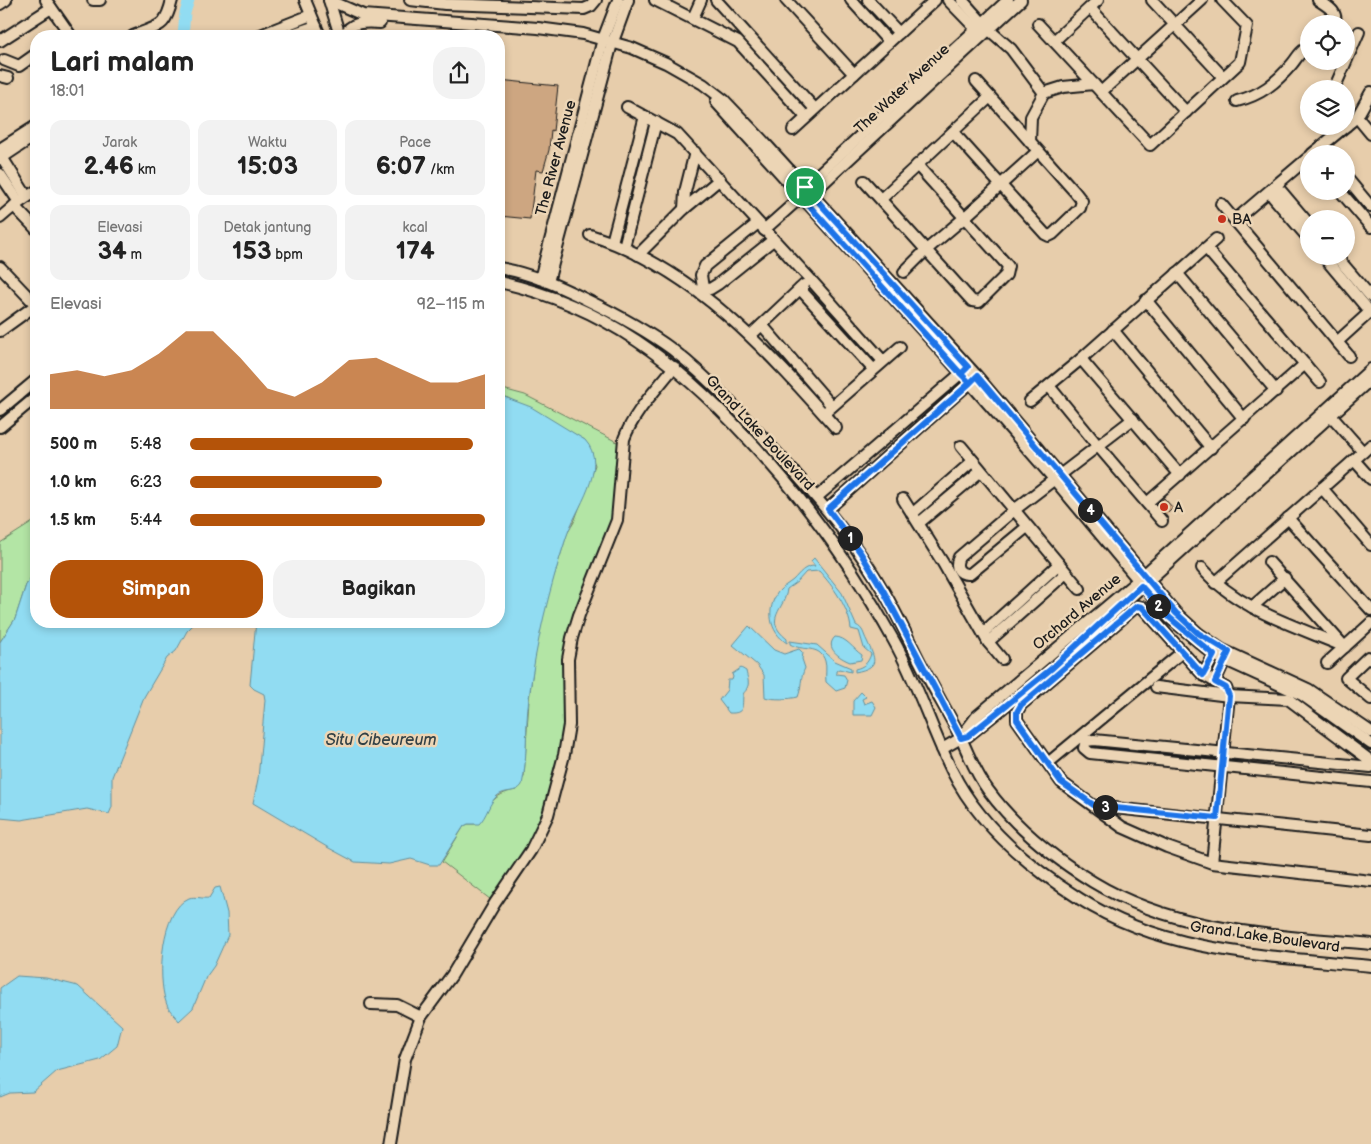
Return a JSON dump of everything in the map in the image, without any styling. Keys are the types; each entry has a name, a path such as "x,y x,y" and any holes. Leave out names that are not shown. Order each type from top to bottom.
{"street":[{"path":"0,4 6,0"},
{"path":"93,0 100,0"},
{"path":"147,30 164,23 172,0"},
{"path":"305,0 318,30"},
{"path":"329,0 363,14 538,28 601,41 666,63 714,92 764,142 804,194 965,370 1058,477 1170,618 1227,657 1302,695 1371,744"},
{"path":"329,0 340,30"},
{"path":"410,0 584,9 591,6 596,0"},
{"path":"601,41 618,0"},
{"path":"601,41 628,0"},
{"path":"655,0 738,42 806,117"},
{"path":"693,18 701,0"},
{"path":"716,0 815,109"},
{"path":"786,0 854,74"},
{"path":"851,0 889,42"},
{"path":"868,0 899,33"},
{"path":"793,130 935,0"},
{"path":"948,0 982,29 1011,49 1044,93"},
{"path":"962,0 982,29"},
{"name":"The Water Avenue","path":"982,29 1008,0"},
{"name":"The Water Avenue","path":"773,240 718,284 710,289 703,288 700,275 705,266 804,194 982,29 1020,0"},
{"path":"1054,41 1098,0"},
{"path":"1152,0 1224,77"},
{"path":"1030,142 1032,117 1044,93 1063,87 1098,88 1137,59 1202,0"},
{"path":"1038,24 1150,145 1240,62 1247,26 1222,0"},
{"path":"1318,0 1336,12 1337,15"},
{"path":"0,41 48,4 65,30"},
{"path":"1090,8 1186,112"},
{"path":"273,30 311,15"},
{"path":"347,30 356,24 368,22 481,30"},
{"path":"304,30 316,26"},
{"path":"505,32 601,41"},
{"path":"1355,39 1359,32"},
{"name":"The River Avenue","path":"544,281 601,41"},
{"path":"1237,101 1264,91 1293,63 1300,52"},
{"path":"4,60 19,66 30,58"},
{"path":"953,132 1045,234 1049,236 1053,234 1080,208 1082,201 976,81"},
{"path":"1371,92 1357,118 1371,134"},
{"path":"880,199 990,98"},
{"path":"627,107 677,134 720,179 883,361"},
{"path":"612,242 645,116"},
{"path":"624,247 656,122"},
{"path":"1,150 30,130"},
{"path":"1327,145 1337,135"},
{"path":"1,150 30,138"},
{"path":"1,150 30,214"},
{"path":"684,209 685,192 695,152"},
{"path":"904,272 925,251 1037,152"},
{"path":"864,181 972,301 978,302 1006,275 1008,266 917,165"},
{"path":"1234,220 1300,165"},
{"path":"0,174 24,199"},
{"path":"638,255 684,209 720,179"},
{"path":"1355,188 1371,207"},
{"path":"1300,213 1281,191 1275,194 1273,197 1300,228"},
{"path":"0,218 24,199"},
{"path":"1348,200 1371,227"},
{"path":"1221,204 1349,356"},
{"path":"590,235 624,247 676,276 707,299 750,336 836,428"},
{"path":"1030,401 1081,359 1216,239"},
{"path":"1206,248 1320,382"},
{"path":"1331,265 1370,312 1337,342"},
{"path":"1344,265 1371,297"},
{"path":"0,266 30,298"},
{"name":"Grand Lake Boulevard","path":"505,270 544,281 606,309 672,350 734,407 828,509 860,552 883,590 961,738 972,765 986,787 1019,826 1068,866 1127,900 1158,912 1200,924 1233,930 1371,944"},
{"path":"1177,273 1276,390"},
{"path":"750,336 810,279"},
{"name":"Grand Lake Boulevard","path":"505,284 542,293 572,305 625,333 674,367 729,418 796,492 862,587 896,643 942,749 969,800 1006,842 1057,884 1082,901 1111,916 1150,932 1196,945 1239,952 1371,966"},
{"path":"800,289 873,369"},
{"path":"1146,300 1244,419"},
{"path":"0,331 30,309"},
{"path":"762,325 832,406"},
{"path":"1113,330 1211,448"},
{"path":"823,414 900,347"},
{"path":"1081,359 1180,475"},
{"path":"1147,503 1305,364"},
{"path":"391,1144 405,1059 421,1017 452,975 495,903 531,850 548,815 564,755 569,725 568,660 572,638 579,615 617,520 624,439 628,427 674,367"},
{"name":"Orchard Avenue","path":"1329,413 1371,369"},
{"path":"817,497 965,370"},
{"name":"Orchard Avenue","path":"942,749 968,736 1051,669 1142,581 1329,413 1371,379"},
{"path":"828,509 973,380"},
{"path":"0,410 30,385"},
{"path":"1049,386 1162,521"},
{"path":"0,427 30,401"},
{"path":"1215,583 1368,449 1329,413"},
{"path":"1027,526 970,574 962,573 958,570 957,562 959,557 1013,511 1133,419"},
{"path":"961,446 1013,511 1080,589"},
{"path":"1354,460 1371,479"},
{"path":"916,519 973,461"},
{"path":"916,519 981,471"},
{"path":"796,492 805,484"},
{"path":"1322,488 1371,545"},
{"path":"903,499 984,632 988,642 1002,659"},
{"path":"1288,518 1371,610"},
{"path":"829,538 842,528"},
{"path":"1269,562 1345,647"},
{"path":"984,632 1059,564"},
{"path":"1202,568 1215,583 1252,607 1345,647"},
{"path":"988,642 1066,573"},
{"path":"1252,607 1285,578"},
{"path":"1212,863 1229,696 1226,688 1203,675 1181,653 1142,607 1139,606 1021,705 1017,712 1017,720 1061,782 1122,827 1167,848 1212,863 1371,881"},
{"path":"1327,663 1371,623"},
{"path":"1203,675 1217,651"},
{"path":"1048,763 1181,653"},
{"path":"1215,682 1227,657"},
{"path":"1227,657 1308,689 1371,732"},
{"path":"1371,660 1368,657 1346,678 1371,699"},
{"path":"1156,687 1229,696 1288,700 1371,761"},
{"path":"1371,767 1094,740 1086,741 1084,748 1090,753 1371,782"},
{"path":"1095,806 1371,835"},
{"path":"371,1004 397,1005 421,1017"}],"green space":[{"path":"505,390 525,395 623,445 617,520 572,638 569,725 548,815 495,903 442,862 464,826 476,824 496,798 501,794 516,790 524,777 529,700 535,653 546,602 567,534 574,522 595,465 585,440 505,397"},
{"path":"30,524 30,579 26,585 15,619 0,642 0,543"}],"water":[{"name":"Situ Cibeureum","path":"505,397 531,407 585,440 592,451 594,463 592,475 566,538 544,617 535,657 529,698 522,785 517,790 497,796 479,824 464,826 439,865 430,865 411,859 389,864 355,862 253,803 258,779 265,700 264,694 250,685 255,628 505,628"},
{"path":"814,558 842,593 856,625 863,632 874,657 874,661 869,668 855,672 855,669 867,662 871,654 864,648 859,631 851,629 844,605 830,583 819,571 806,572 787,589 775,620 776,626 787,639 787,643 776,633 773,627 771,620 772,606 778,592 802,570 815,566 811,561"},
{"path":"30,579 30,628 190,628 176,651 167,658 144,697 112,777 112,807 109,814 87,809 21,820 0,818 0,642 15,619 26,585"},
{"path":"749,626 774,650 784,654 799,649 803,653 802,659 805,668 798,697 772,699 765,697 764,675 757,665 733,645"},
{"path":"835,637 846,641 862,655 861,660 850,662 838,655 831,645"},
{"path":"790,641 817,645 835,661 851,668 851,672 839,669 836,671 836,674 844,675 847,680 845,688 836,691 826,682 826,663 819,652 795,646 790,644"},
{"path":"741,668 746,671 748,686 743,695 740,711 729,713 719,700 727,690 728,680 732,680 732,674"},
{"path":"861,692 866,697 862,699 864,704 872,701 876,707 872,715 853,715 853,701"},
{"path":"220,887 227,913 228,935 214,966 206,977 193,1008 179,1021 168,1007 163,991 162,961 167,930 172,916 180,905 189,898 209,898 215,888"},
{"path":"17,976 46,978 78,986 122,1026 117,1046 100,1060 57,1071 33,1092 10,1093 0,1097 0,988"}],"building":[{"path":"505,81 558,86 549,150 543,171 536,170 530,219 505,217"},
{"name":"A","path":"1164,498 1173,508 1166,515 1157,504"}],"waterway":[{"path":"184,30 185,13 189,0"}],"place":[{"name":"BA","path":"1222,219"},
{"name":"A","path":"1164,507"}],"route":[{"path":"805,187 798,194 961,374 970,383 977,376 1176,613 1198,633 1221,649 1229,652 1215,682 1226,688 1229,696 1217,818 1095,806 1061,782 1017,720 1017,712 1021,705 1137,606 1142,607 1181,653 1203,675 1214,655 1170,618 1141,586 1051,669 968,736 961,738 883,590 860,552 828,509 970,383 961,374 968,367 805,187"}]}
